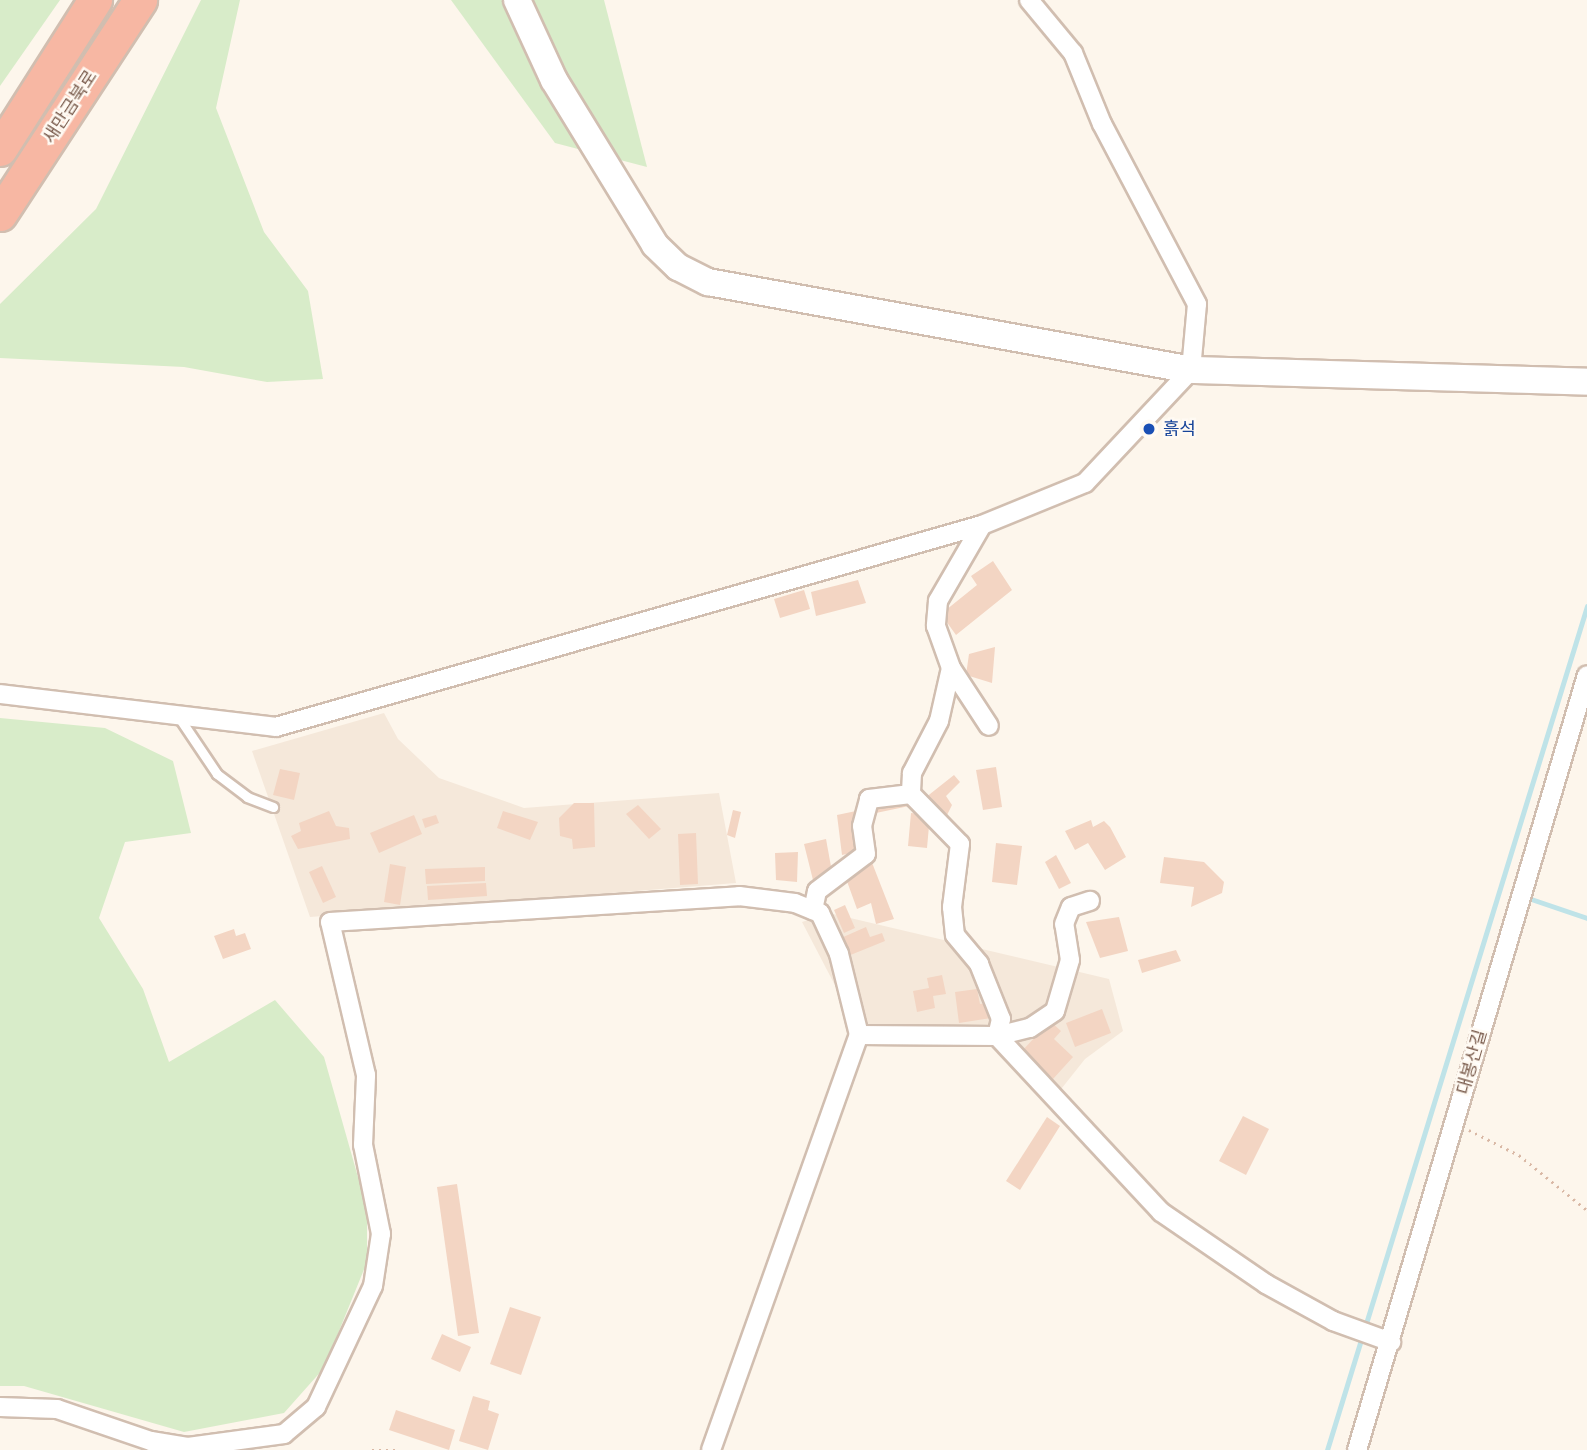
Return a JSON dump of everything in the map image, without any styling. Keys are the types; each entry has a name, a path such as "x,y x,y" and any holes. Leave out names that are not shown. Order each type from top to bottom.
{"highway":[{"name":"새만금북로","path":"0,149 95,0"},
{"name":"새만금북로","path":"0,214 140,0"}],"street":[{"path":"517,0 554,80 655,245 678,267 708,282 1191,369 1587,382"},
{"path":"0,694 180,719 276,727 982,525 1085,483 1191,369 1196,304 1102,124 1073,53 1029,0"},
{"path":"982,525 938,601 936,626 951,667 989,726"},
{"path":"951,667 939,721 912,773 911,794 960,844 951,907 955,935 979,964 1001,1019 997,1036"},
{"name":"대봉산길","path":"1357,1450 1386,1340 1454,1123 1587,675"},
{"path":"813,911 817,891 866,854 862,826 869,799 911,794"},
{"path":"0,1408 57,1409 151,1441 188,1447 284,1434 316,1407 373,1286 381,1234 363,1145 366,1075 330,922 738,896 820,913 839,954 859,1035 711,1450"},
{"path":"859,1035 997,1036 1030,1028 1055,1011 1070,960 1064,923 1071,906 1090,901"},
{"path":"997,1036 1161,1212 1266,1284 1348,1326 1386,1340"}],"lane":[{"path":"180,719 217,774 247,796 273,807"}],"path":[{"path":"1454,1123 1519,1155 1587,1210"},
{"path":"372,1450 399,1450"}],"shaded area":[{"path":"384,713 398,739 439,778 524,808 719,793 736,883 310,917 252,751"},
{"path":"829,913 1109,979 1123,1031 1085,1059 1058,1093 990,1044 864,1041 802,922"}],"green space":[{"path":"0,0 60,0 0,86"},
{"path":"201,0 240,0 216,108 264,232 308,291 323,379 267,382 184,367 0,358 0,304 96,209"},
{"path":"451,0 604,0 647,167 555,143"},
{"path":"0,718 105,728 173,761 191,833 125,842 99,918 143,989 169,1062 275,1000 324,1057 367,1209 367,1262 324,1368 284,1413 184,1432 24,1386 0,1386"}],"building":[{"path":"993,561 1012,590 956,635 941,614 977,585 971,576"},
{"path":"858,580 866,603 816,616 811,592"},
{"path":"804,590 810,609 780,618 774,599"},
{"path":"995,647 992,683 966,675 969,654"},
{"path":"996,767 1002,807 983,810 976,770"},
{"path":"280,769 300,773 294,800 273,795"},
{"path":"954,775 960,782 946,796 952,805 947,815 925,798"},
{"path":"908,798 909,806 876,813 874,805"},
{"path":"574,803 594,803 595,847 573,849 572,839 560,836 559,818"},
{"path":"638,805 661,829 649,839 626,814"},
{"path":"733,810 741,812 735,838 727,835"},
{"path":"329,811 336,826 349,828 350,839 298,849 291,836 301,831 299,823"},
{"path":"503,811 538,822 530,840 497,828"},
{"path":"856,811 860,851 842,855 837,815"},
{"path":"911,813 930,815 927,848 908,846"},
{"path":"414,815 422,834 379,853 370,833"},
{"path":"436,815 439,823 425,828 422,819"},
{"path":"1091,820 1093,827 1104,821 1110,827 1126,857 1105,870 1088,843 1075,850 1065,831"},
{"path":"696,833 698,884 680,885 678,834"},
{"path":"826,839 832,872 813,880 804,844"},
{"path":"996,843 1022,846 1017,885 992,882"},
{"path":"798,852 797,882 776,880 775,853"},
{"path":"869,855 894,919 876,924 871,903 857,909 844,873"},
{"path":"1056,855 1071,883 1059,889 1045,862"},
{"path":"1164,857 1204,862 1224,882 1222,893 1191,907 1194,887 1160,883"},
{"path":"390,864 406,867 400,905 384,902"},
{"path":"322,866 336,897 323,903 309,872"},
{"path":"485,867 485,881 426,884 425,869"},
{"path":"486,883 487,896 428,900 427,886"},
{"path":"845,905 855,928 844,933 834,910"},
{"path":"1119,917 1128,951 1100,958 1086,922"},
{"path":"866,927 870,937 882,933 885,941 848,956 841,938"},
{"path":"234,929 236,936 245,933 251,949 223,959 214,936"},
{"path":"1176,950 1181,961 1142,973 1138,960"},
{"path":"942,975 946,994 933,996 935,1008 917,1012 913,991 929,988 927,978"},
{"path":"977,989 980,1004 989,1003 991,1018 959,1023 955,992"},
{"path":"1102,1009 1111,1033 1075,1047 1066,1023"},
{"path":"1050,1021 1061,1031 1054,1039 1073,1057 1053,1079 1022,1051"},
{"path":"1243,1116 1269,1129 1246,1175 1219,1161"},
{"path":"1047,1117 1060,1126 1020,1190 1006,1181"},
{"path":"457,1184 479,1333 458,1336 437,1187"},
{"path":"510,1307 541,1317 521,1375 490,1364"},
{"path":"442,1334 471,1347 460,1372 431,1359"},
{"path":"473,1396 490,1401 488,1410 499,1414 488,1450 459,1441"},
{"path":"396,1410 455,1430 449,1450 389,1430"}],"waterway":[{"path":"1327,1450 1587,606"},
{"path":"1531,899 1587,918"}],"place":[{"name":"흙석","path":"1149,429"}]}
